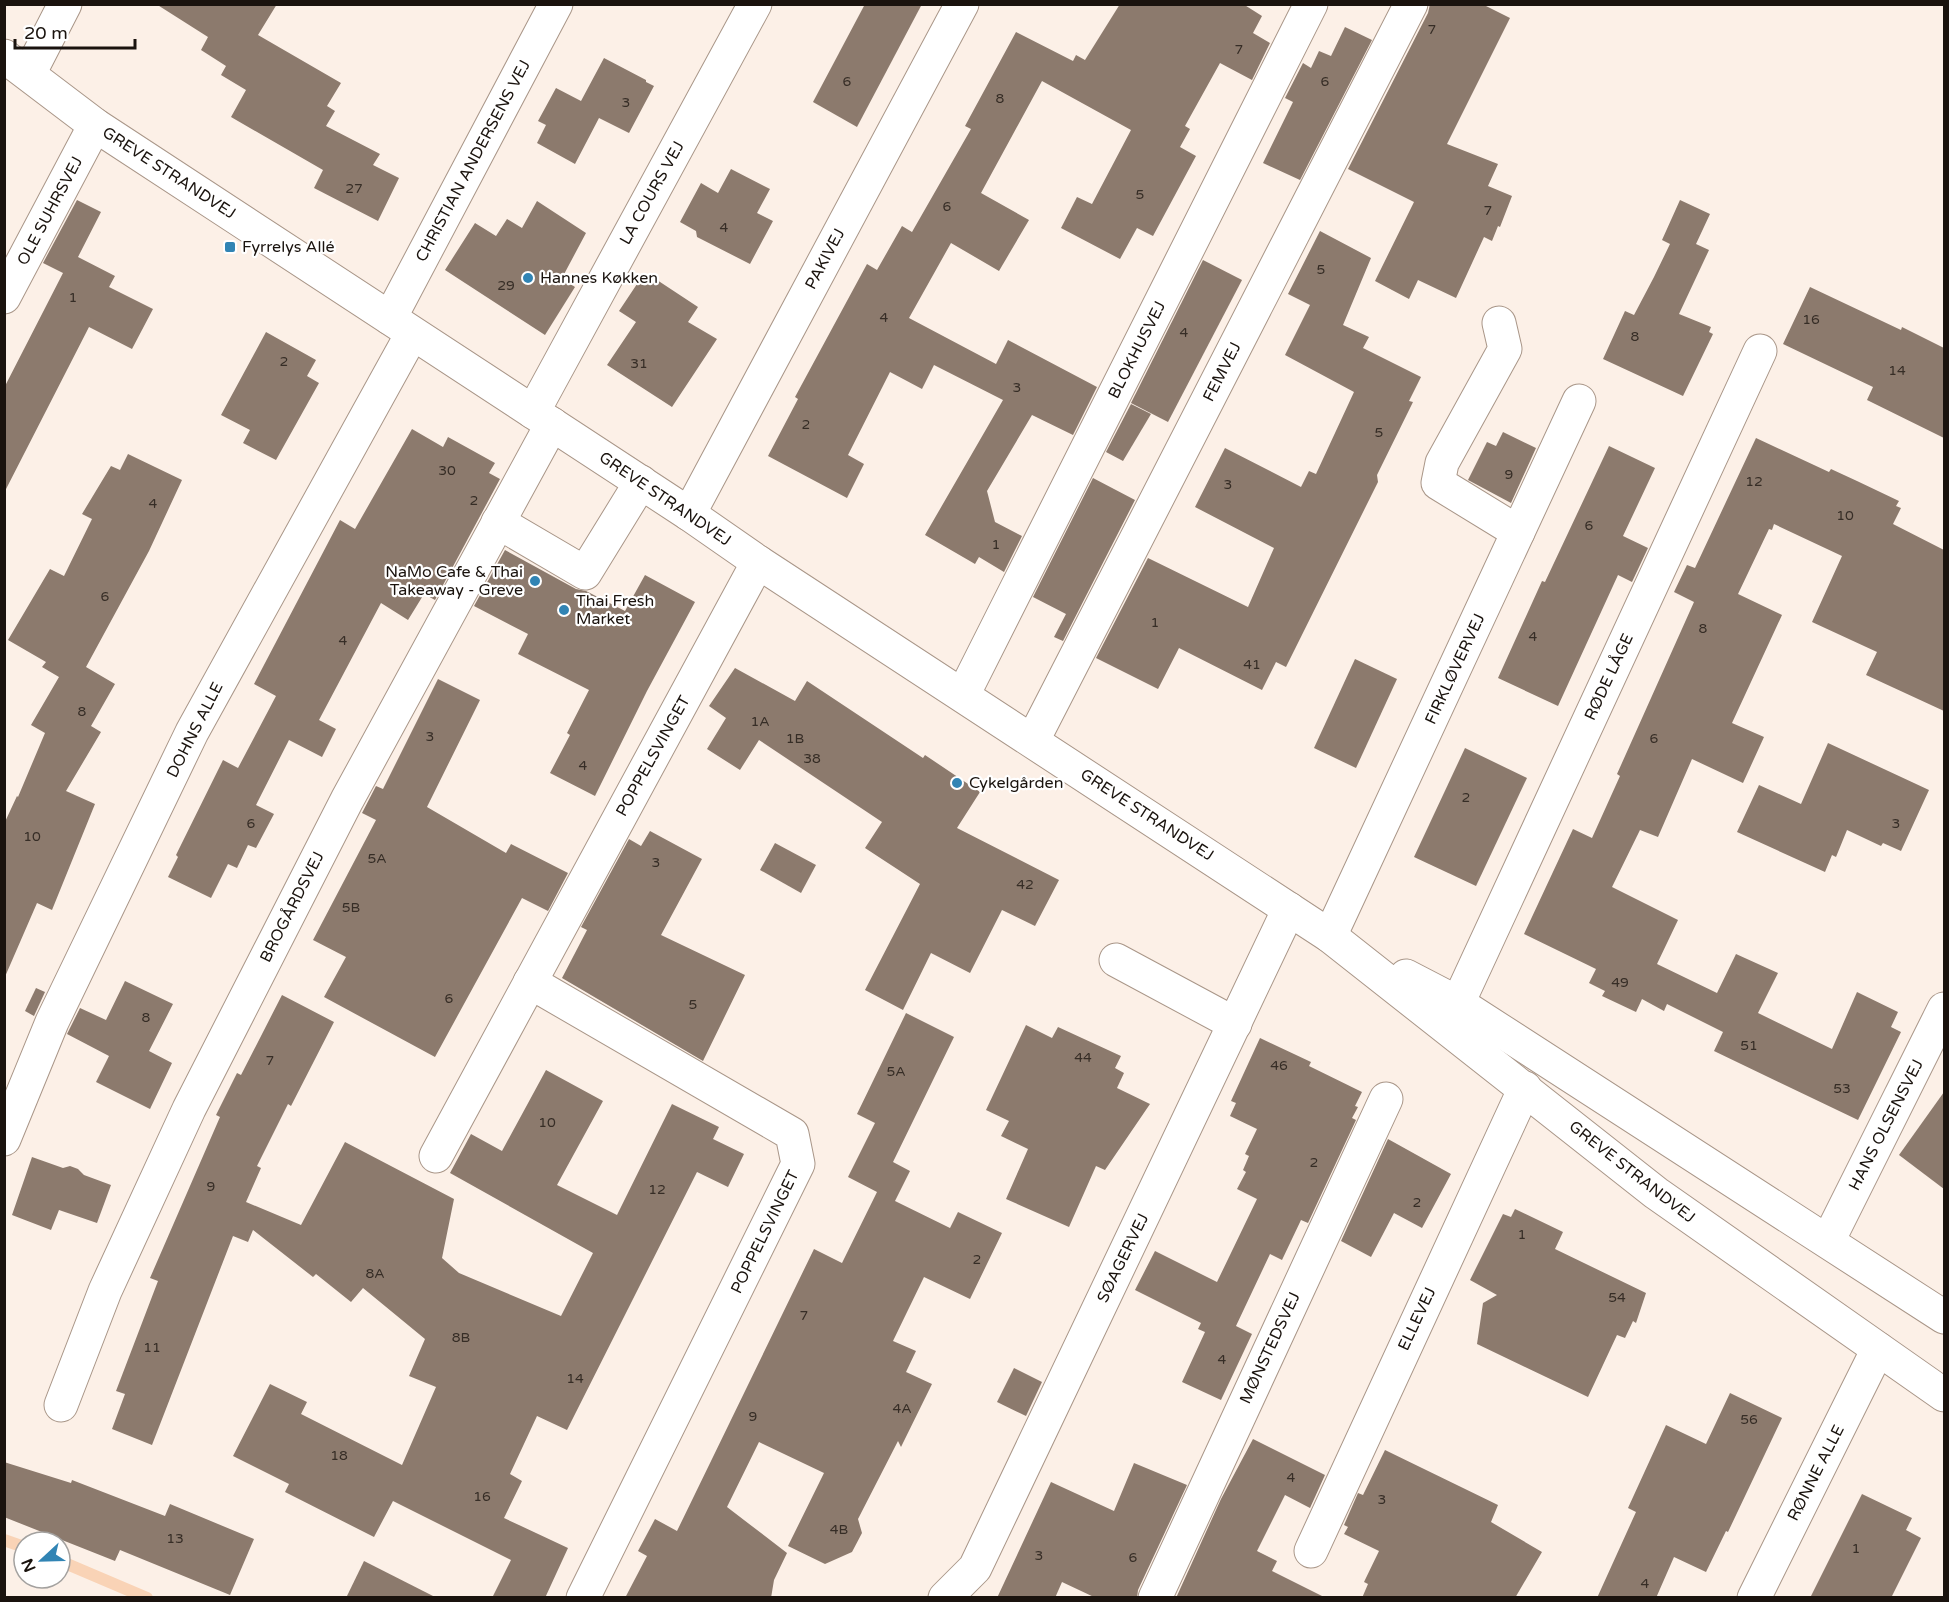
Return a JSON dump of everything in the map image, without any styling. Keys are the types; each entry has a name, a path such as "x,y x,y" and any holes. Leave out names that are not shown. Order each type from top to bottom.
{"street":[{"path":"17,65 65,4"},
{"name":"CHRISTIAN ANDERSENS VEJ","path":"401,326 556,4"},
{"name":"LA COURS VEJ","path":"542,418 755,4"},
{"name":"PAKIVEJ","path":"689,513 962,4"},
{"name":"BLOKHUSVEJ","path":"963,695 1311,4"},
{"name":"FEMVEJ","path":"1034,740 1411,4"},
{"name":"GREVE STRANDVEJ","path":"17,65 95,124 1330,936 1656,1193 1944,1395"},
{"name":"OLE SUHRSVEJ","path":"4,297 95,124"},
{"path":"1499,323 1505,349 1442,464 1438,483 1518,532"},
{"name":"DOHNS ALLE","path":"4,1139 52,1022 192,732 401,326"},
{"name":"RØDE LÅGE","path":"1458,1003 1760,351"},
{"name":"FIRKLØVERVEJ","path":"1330,936 1579,401"},
{"name":"BROGÅRDSVEJ","path":"61,1405 105,1291 189,1108 347,800 498,522 542,418"},
{"path":"498,522 585,573 641,482"},
{"name":"POPPELSVINGET","path":"436,1156 758,562"},
{"name":"SØAGERVEJ","path":"945,1598 975,1568 1289,909"},
{"name":"GREVE STRANDVEJ","path":"1330,936 1458,1003 1944,1317"},
{"path":"1116,960 1235,1024"},
{"name":"POPPELSVINGET","path":"530,982 792,1134 798,1164 583,1598"},
{"name":"HANS OLSENSVEJ","path":"1828,1241 1944,1009"},
{"name":"ELLEVEJ","path":"1311,1551 1525,1088"},
{"name":"MØNSTEDSVEJ","path":"1155,1598 1386,1099"},
{"name":"RØNNE ALLE","path":"1754,1598 1878,1349"}],"building":[{"path":"156,4 277,4 258,35 341,83 327,106 335,111 326,126 380,154 373,165 399,178 378,221 314,188 323,170 231,117 246,90 221,75 226,66 201,50 208,37"},
{"path":"865,4 922,4 857,127 813,102"},
{"path":"1120,4 1243,4 1262,16 1253,33 1270,43 1252,80 1220,63 1185,126 1190,129 1180,147 1196,156 1153,236 1137,228 1120,259 1061,228 1077,197 1092,204 1131,130 1042,81 981,193 1029,220 999,271 951,243 909,318 996,364 1008,340 1097,387 1073,435 1032,415 987,491 995,522 1022,536 1004,572 979,557 975,564 925,535 1003,400 934,365 922,389 890,372 848,455 864,464 847,498 768,456 798,399 795,397 867,264 877,270 902,226 912,232 971,129 965,126 1016,32 1073,61 1076,55 1085,60"},
{"path":"1430,4 1482,4 1510,18 1447,144 1498,164 1488,186 1512,196 1492,241 1484,237 1456,298 1418,280 1409,299 1375,281 1414,202 1348,169 1428,13"},
{"path":"1345,27 1372,40 1300,180 1263,163 1293,102 1285,98 1303,63 1311,68 1319,51 1331,56"},
{"path":"604,58 654,86 629,133 599,118 575,164 537,143 546,125 538,121 556,88 581,101"},
{"path":"731,169 770,189 757,213 773,221 750,264 697,237 696,231 680,222 701,183 718,193"},
{"path":"77,200 101,212 78,257 115,276 109,287 153,309 132,349 89,327 4,493 4,388 63,273 43,263"},
{"path":"1680,200 1710,214 1696,244 1709,250 1679,314 1711,327 1709,332 1713,334 1683,396 1603,359 1625,311 1634,315 1670,244 1662,240"},
{"path":"537,201 586,233 562,278 575,287 545,335 445,270 475,223 496,236 507,219 522,228"},
{"path":"1320,231 1371,258 1343,325 1369,337 1363,348 1421,377 1409,401 1413,402 1377,475 1378,482 1286,667 1276,662 1262,690 1179,648 1158,689 1096,658 1148,558 1248,607 1274,548 1195,507 1225,448 1301,487 1309,471 1316,474 1354,392 1285,355 1310,305 1288,294"},
{"path":"1203,260 1242,280 1168,422 1131,403"},
{"path":"641,278 654,278 698,307 688,322 717,339 672,407 607,365 636,322 619,311"},
{"path":"1810,287 1944,348 1944,438 1867,400 1873,387 1783,344"},
{"path":"266,332 316,360 307,376 319,383 276,460 243,443 250,430 221,415"},
{"path":"1131,404 1151,414 1123,461 1106,452"},
{"path":"412,429 443,447 448,437 495,463 489,473 500,479 435,600 424,594 408,620 381,603 319,720 336,729 322,757 289,740 256,805 274,814 256,848 248,845 237,868 228,864 211,898 168,877 178,857 176,855 223,760 238,768 276,696 254,684 340,520 355,529"},
{"path":"1503,432 1536,448 1511,503 1468,480 1487,442 1496,446"},
{"path":"1756,438 1829,472 1831,469 1899,501 1896,506 1901,508 1893,524 1944,550 1944,711 1866,675 1877,652 1812,622 1842,556 1774,524 1772,530 1769,529 1738,594 1782,615 1732,723 1764,737 1743,783 1692,759 1658,837 1640,830 1612,887 1678,920 1657,964 1717,993 1736,954 1778,973 1758,1013 1832,1049 1857,992 1898,1012 1891,1027 1901,1032 1858,1120 1714,1051 1723,1032 1667,1004 1664,1011 1642,999 1636,1012 1602,996 1605,991 1589,983 1596,969 1524,934 1573,829 1592,838 1620,776 1617,774 1694,602 1674,592 1687,565 1695,568"},
{"path":"1609,446 1655,468 1623,536 1648,548 1632,582 1618,575 1558,706 1498,678 1542,581 1545,582"},
{"path":"128,454 182,480 149,551 86,667 115,684 91,726 101,732 66,791 95,804 52,910 37,903 4,979 4,824 45,733 31,725 59,677 42,667 46,662 8,640 50,569 64,576 92,519 82,514 111,466 120,470"},
{"path":"1093,478 1135,500 1063,641 1054,637 1066,614 1033,597"},
{"path":"505,550 576,589 586,591 625,611 645,575 695,602 647,691 595,796 550,773 570,735 567,733 589,690 518,654 528,634 474,606"},
{"path":"1355,659 1397,679 1356,768 1314,748"},
{"path":"735,668 795,701 807,681 923,758 925,755 980,792 957,828 1059,880 1035,926 1002,910 970,973 931,953 903,1010 865,990 920,884 865,848 882,822 759,740 740,770 707,749 726,718 709,706"},
{"path":"438,679 480,700 427,807 506,853 511,844 568,873 548,911 522,898 435,1057 324,997 346,957 313,940 376,820 362,813 376,786 383,789"},
{"path":"1828,743 1929,790 1901,851 1883,843 1881,846 1847,830 1836,857 1832,855 1825,872 1737,832 1759,785 1801,804"},
{"path":"1465,748 1527,778 1476,886 1414,857"},
{"path":"650,831 702,859 661,935 745,975 703,1061 562,978 587,930 581,927 629,839 641,846"},
{"path":"775,843 816,865 801,893 760,870"},
{"path":"125,981 173,1004 149,1051 172,1063 150,1109 96,1082 109,1056 67,1034 80,1008 106,1020"},
{"path":"36,988 45,992 34,1016 25,1011"},
{"path":"282,995 334,1022 291,1106 288,1104 257,1166 261,1168 246,1202 301,1225 345,1142 454,1199 442,1258 459,1273 561,1316 593,1253 450,1173 471,1134 502,1151 546,1070 603,1101 557,1185 617,1215 672,1104 719,1127 713,1139 744,1154 728,1187 697,1172 567,1430 537,1416 510,1474 522,1481 504,1518 568,1548 545,1598 492,1598 511,1560 393,1501 374,1537 285,1492 289,1484 233,1456 270,1384 307,1402 301,1414 402,1465 436,1387 409,1376 425,1339 363,1288 351,1302 316,1274 313,1277 253,1230 248,1242 233,1236 152,1445 112,1429 125,1394 116,1391 158,1281 150,1278 220,1117 216,1115 237,1073 241,1075"},
{"path":"906,1013 954,1037 893,1162 910,1171 895,1201 950,1228 958,1212 1002,1233 970,1299 924,1277 893,1341 916,1351 906,1372 932,1384 901,1447 898,1441 858,1519 862,1533 852,1552 825,1564 788,1546 824,1473 759,1442 727,1507 787,1553 774,1580 771,1598 625,1598 647,1556 638,1551 655,1519 677,1531 814,1249 842,1263 877,1192 848,1177 875,1123 857,1114"},
{"path":"1026,1025 1052,1038 1058,1027 1121,1056 1115,1068 1124,1073 1117,1088 1150,1104 1105,1170 1096,1166 1069,1227 1006,1199 1028,1149 1001,1136 1009,1121 986,1110"},
{"path":"1260,1038 1311,1062 1309,1066 1362,1092 1352,1118 1356,1120 1308,1223 1301,1220 1282,1260 1270,1254 1236,1326 1252,1334 1221,1400 1182,1382 1205,1332 1198,1329 1201,1323 1135,1290 1155,1251 1217,1282 1257,1199 1237,1189 1246,1172 1243,1170 1249,1156 1245,1154 1257,1129 1230,1116 1236,1103 1231,1101"},
{"path":"1944,1092 1944,1189 1899,1155"},
{"path":"1388,1139 1451,1174 1422,1228 1394,1213 1371,1257 1341,1241"},
{"path":"32,1157 63,1168 70,1166 78,1169 84,1175 111,1185 97,1223 59,1210 51,1230 12,1215"},
{"path":"1515,1209 1563,1232 1555,1249 1646,1293 1636,1323 1633,1321 1625,1338 1617,1335 1588,1397 1477,1344 1483,1303 1497,1295 1470,1280 1503,1214 1511,1217"},
{"path":"1014,1368 1042,1382 1026,1416 997,1402"},
{"path":"1730,1393 1782,1418 1728,1532 1726,1531 1706,1572 1674,1557 1656,1598 1597,1598 1636,1512 1628,1508 1666,1425 1706,1444"},
{"path":"1253,1439 1325,1475 1310,1508 1285,1495 1257,1551 1277,1561 1272,1571 1326,1598 1176,1598 1221,1499"},
{"path":"1385,1450 1498,1505 1491,1522 1542,1552 1515,1598 1362,1598 1368,1584 1364,1582 1379,1551 1344,1534 1348,1527 1344,1525 1358,1493 1363,1495"},
{"path":"4,1462 71,1483 72,1480 165,1516 170,1504 254,1539 230,1595 120,1550 115,1561 72,1544 72,1530 37,1530 4,1517"},
{"path":"1134,1463 1187,1485 1138,1590 1137,1598 1096,1598 1062,1582 1055,1598 997,1598 1051,1482 1114,1511"},
{"path":"1862,1494 1912,1518 1906,1530 1921,1538 1891,1598 1810,1598"},
{"path":"364,1561 437,1598 346,1598"}],"waterway":[{"path":"4,1540 12,1543"},
{"path":"72,1566 147,1598"}],"place":[{"name":"Fyrrelys Allé","path":"230,247"},
{"name":"Hannes Køkken","path":"528,278"},
{"name":"NaMo Cafe & Thai Takeaway - Greve","path":"535,581"},
{"name":"Thai Fresh Market","path":"564,610"},
{"name":"Cykelgården","path":"957,783"}]}
